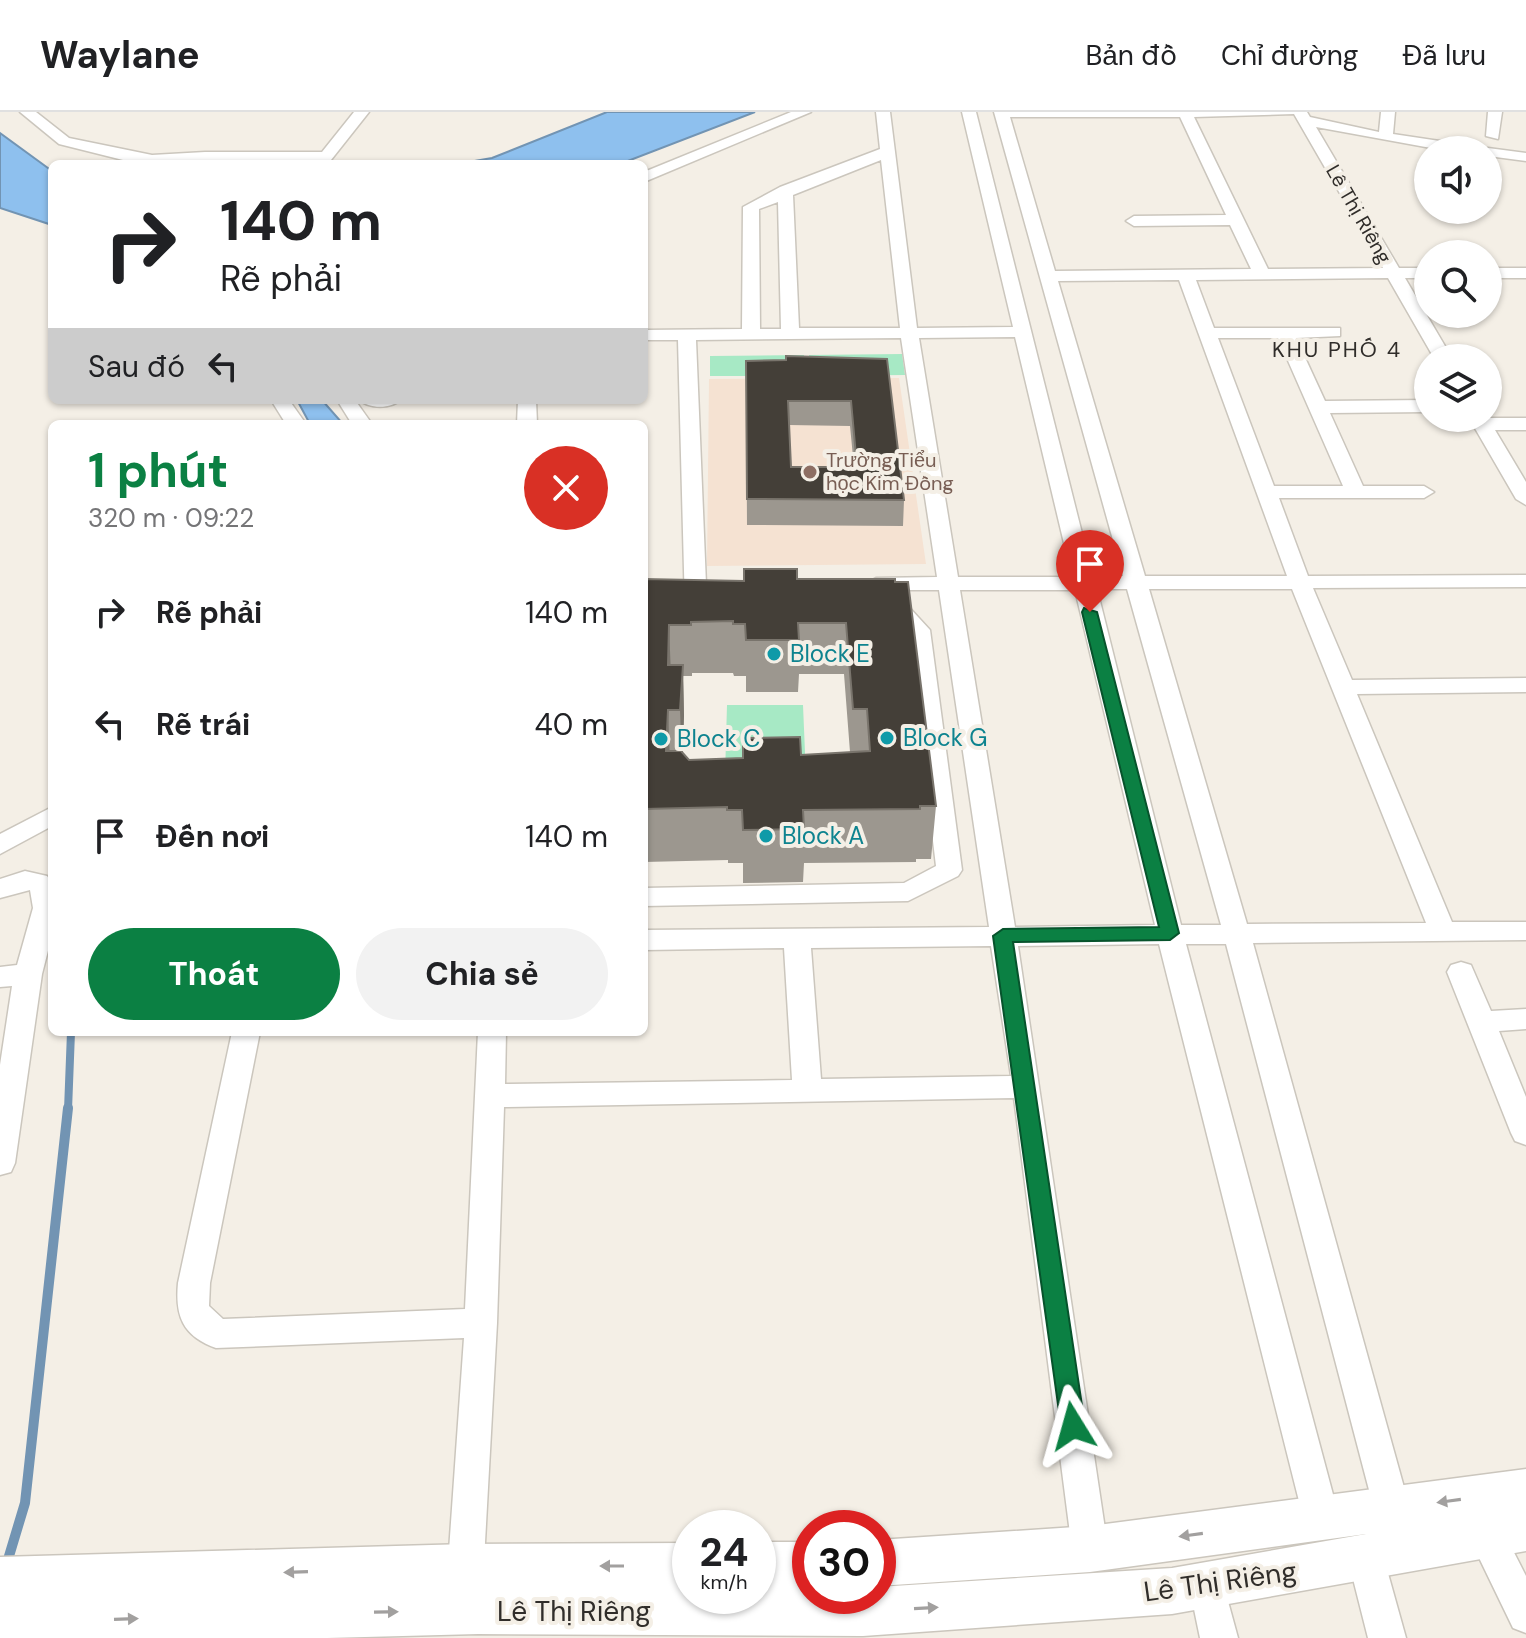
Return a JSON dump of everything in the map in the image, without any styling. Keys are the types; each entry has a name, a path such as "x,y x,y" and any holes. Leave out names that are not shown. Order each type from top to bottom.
{"street":[{"path":"27,112 64,141 152,160 205,156 326,157 362,112"},
{"path":"648,175 804,112"},
{"path":"883,112 909,335 1027,1087 1090,1549"},
{"path":"969,112 1170,933 1321,1517"},
{"path":"1288,112 1001,113 1236,932 1392,1509"},
{"path":"1382,137 1386,133 1388,112"},
{"path":"1493,136 1495,112"},
{"path":"1185,113 1262,274"},
{"path":"1302,116 1382,137 1414,142"},
{"name":"Lê Thị Riêng","path":"1302,116 1435,344"},
{"path":"751,335 751,207 785,190 886,152"},
{"path":"1502,154 1526,157"},
{"path":"785,190 790,335"},
{"path":"1134,221 1237,220"},
{"path":"1048,276 1414,273"},
{"path":"1502,273 1526,273"},
{"path":"1185,274 1300,582 1443,932"},
{"path":"648,335 1021,332"},
{"path":"1207,333 1334,332"},
{"path":"1285,333 1356,492"},
{"path":"670,609 707,609 687,335"},
{"path":"1318,407 1414,406"},
{"path":"1502,422 1526,424"},
{"path":"1486,432 1526,499"},
{"path":"1266,492 1424,492"},
{"path":"648,897 908,892 949,870 919,630 899,610 856,597 948,584 1526,581"},
{"path":"671,585 705,585"},
{"path":"1343,687 1526,685"},
{"path":"0,845 48,817"},
{"path":"0,889 25,880 38,882 45,893 46,908 14,975 0,1163"},
{"path":"648,940 1526,931"},
{"path":"797,938 807,1091"},
{"path":"1461,972 1526,1133"},
{"path":"1480,1022 1526,1019"},
{"path":"245,1036 194,1283 192,1311 201,1323 216,1334 481,1323"},
{"path":"463,1589 481,1323 492,1036"},
{"path":"489,1096 1027,1087"},
{"name":"Lê Thị Riêng","path":"896,1562 1090,1549 1526,1491"},
{"path":"1506,1533 1526,1615"},
{"name":"Lê Thị Riêng","path":"463,1589 864,1625 1054,1600 1207,1585 1506,1533"},
{"path":"1366,1559 1387,1638"},
{"name":"Lê Thị Riêng","path":"0,1623 53,1600 463,1589 672,1568"},
{"name":"Lê Thị Riêng","path":"0,1580 53,1600"},
{"path":"1207,1585 1219,1638"}],"shaded area":[{"name":"Trường Tiểu học Kim Đồng","path":"899,378 926,564 707,566 709,379"}],"green space":[{"path":"902,354 905,375 810,376 809,355"},
{"path":"804,355 806,376 710,376 710,356"},
{"path":"727,705 803,705 806,776 725,776"}],"water":[{"path":"607,112 755,112 630,160 480,160"},
{"path":"0,133 48,168 48,224 0,208"},
{"path":"299,404 326,404 340,420 308,420"}],"building":[{"path":"786,356 887,359 904,500 747,499 746,361 786,360","holes":["788,401 851,401 857,467 791,467"]},
{"path":"744,569 797,569 797,579 895,579 895,582 908,582 936,806 920,806 920,809 803,810 804,829 743,830 742,810 727,810 727,807 648,809 648,579 744,581","holes":["733,621 733,624 745,624 746,640 799,640 798,623 846,623 853,709 867,709 870,751 801,755 800,737 743,738 743,758 689,760 681,751 666,751 668,710 680,710 683,665 668,665 669,625"]}],"waterway":[{"path":"68,1110 71,1036"},
{"path":"0,1586 25,1503 68,1108"}],"place":[{"name":"Trường Tiểu học Kim Đồng","path":"810,472"},
{"name":"Block E","path":"774,654"},
{"name":"Block G","path":"887,738"},
{"name":"Block C","path":"661,739"},
{"name":"Block A","path":"766,836"}],"district":[{"name":"KHU PHỐ 4","path":"1337,349"}],"route":[{"path":"1073,1426 1027,1087 1003,936 1170,933 1090,612"}]}
